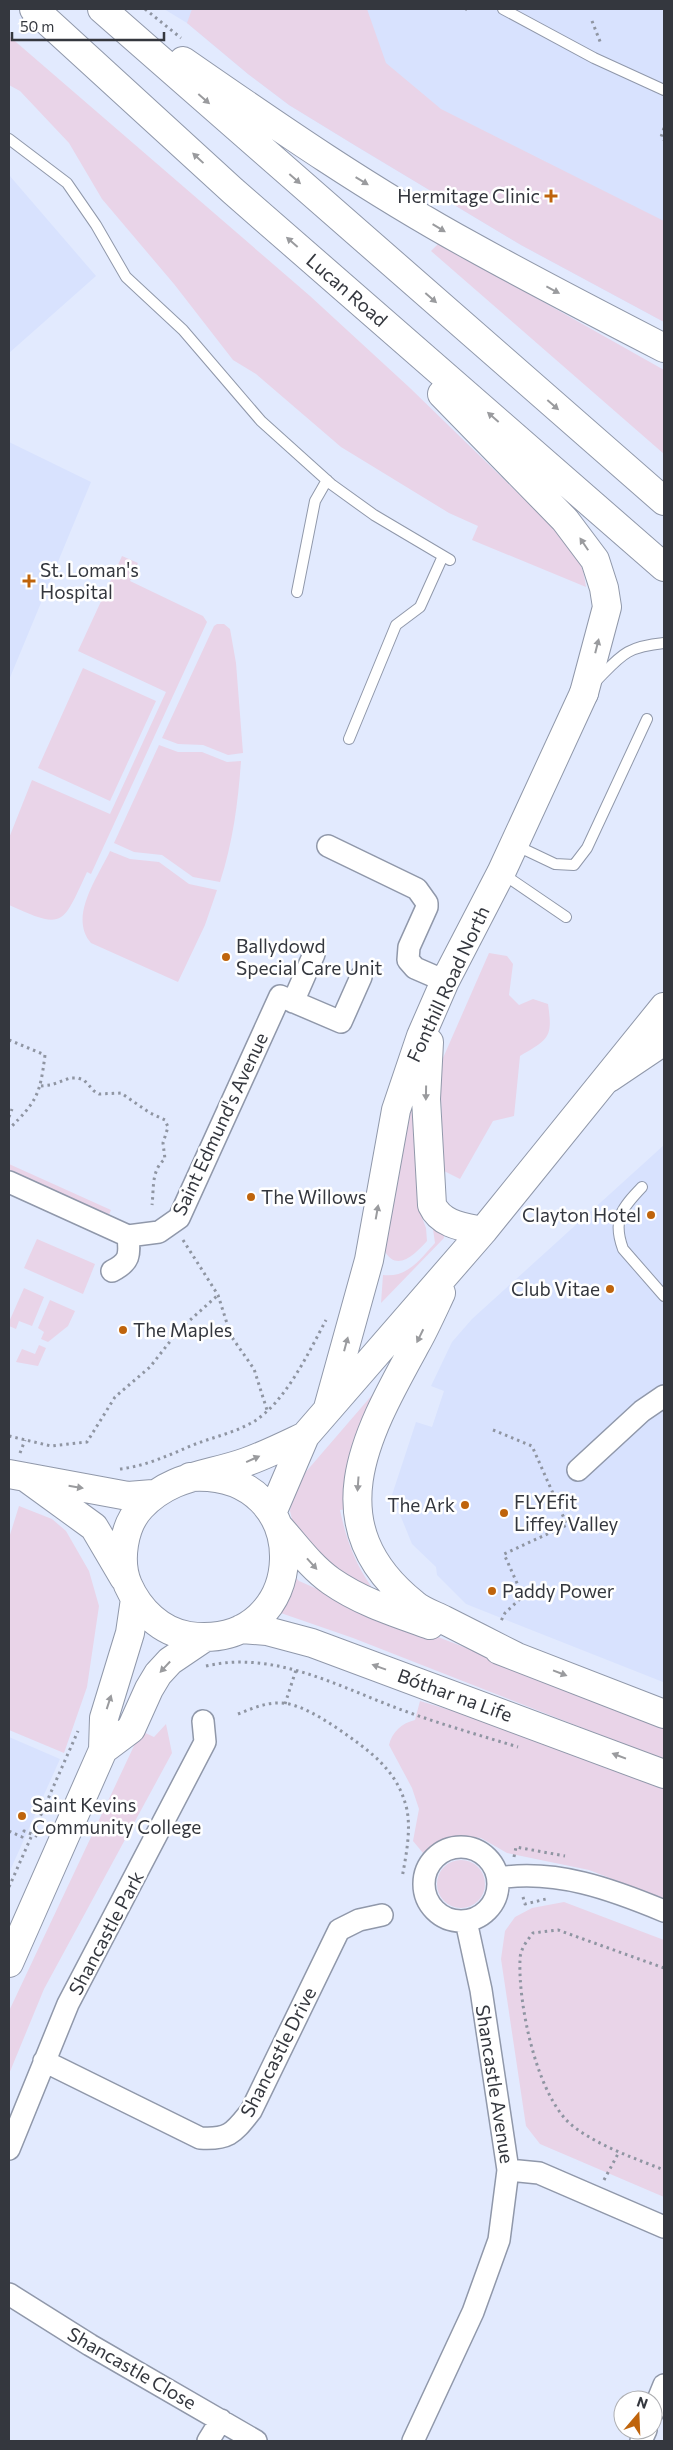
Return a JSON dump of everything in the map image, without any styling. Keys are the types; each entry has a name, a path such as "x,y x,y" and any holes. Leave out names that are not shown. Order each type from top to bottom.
{"main road":[{"name":"Lucan Road","path":"34,9 233,191 664,567"},
{"path":"102,9 664,501"},
{"path":"108,9 277,126 357,178 473,247 664,348"},
{"name":"Fonthill Road North","path":"328,1408 369,1260 396,1110 421,1036 445,981 500,873 584,692 606,607 604,588 595,560 565,520 329,274"},
{"name":"Fonthill Road North","path":"276,1520 305,1436 483,1231 609,1078 664,1007"},
{"path":"433,1010 426,1099 432,1205 439,1216 448,1222 483,1231"},
{"path":"609,1078 664,1041"},
{"path":"457,1260 379,1412 359,1466 357,1495 360,1521 364,1540 374,1559 386,1577 415,1605 515,1656"},
{"name":"Fonthill Road North","path":"9,1963 103,1750 104,1718 130,1633 131,1591 123,1562 126,1535 137,1511 153,1494 175,1482 247,1462 305,1436"},
{"path":"21,1466 128,1496 153,1494"},
{"path":"21,1466 94,1527 131,1591"},
{"name":"Fonthill Road North","path":"131,1591 158,1624 183,1635 204,1638 226,1635 241,1629 259,1617 273,1599 282,1579 285,1556 276,1520 262,1500 242,1486 220,1478 190,1478"},
{"path":"276,1520 318,1570 331,1581 360,1598 664,1714"},
{"name":"Bóthar na Life","path":"241,1629 267,1631 312,1643 664,1774"},
{"name":"Fonthill Road North","path":"103,1750 131,1729 158,1674 170,1661 204,1638"}],"street":[{"path":"328,846 416,889 427,903 409,947 408,960 415,968 445,981"},
{"path":"314,954 294,1002 341,1022 361,977"},
{"name":"Saint Edmund's Avenue","path":"128,1236 159,1232 179,1218 280,996 294,1002"},
{"path":"9,1182 128,1236 130,1252 123,1265 112,1271"},
{"path":"578,1470 642,1411 664,1396"},
{"name":"Shancastle Park","path":"9,2149 68,2004 205,1742 203,1721"},
{"path":"455,1847 467,1847 478,1851 494,1867 498,1878 498,1890 494,1901 478,1917 466,1921 444,1917 435,1911 425,1891 424,1879 434,1858 444,1851 455,1847"},
{"path":"498,1878 526,1875 570,1879 601,1887 664,1911"},
{"name":"Shancastle Drive","path":"44,2061 200,2138 215,2139 232,2135 251,2111 338,1930 359,1920 382,1915"},
{"name":"Shancastle Avenue","path":"414,2441 473,2312 499,2240 508,2170 480,1990 466,1921"},
{"path":"508,2170 539,2173 664,2227"},
{"name":"Shancastle Close","path":"9,2294 90,2345 256,2441"},
{"path":"208,2441 221,2420"}],"lane":[{"path":"503,9 594,58 664,90"},
{"path":"9,140 67,183 96,225 126,277 183,330 261,421 327,480 374,515 447,558 420,607 396,624 349,739"},
{"path":"297,592 315,501 327,480"},
{"path":"584,692 626,651 645,645 664,643"},
{"path":"513,844 555,864 574,865 587,848 647,719"},
{"path":"500,873 566,917"},
{"path":"642,1187 623,1206 619,1222 619,1240 623,1249 664,1296"}],"path":[{"path":"592,21 601,44 594,58"},
{"path":"664,128 661,137 664,140"},
{"path":"9,1040 45,1055 41,1086 33,1105 9,1130"},
{"path":"41,1086 51,1085 70,1078 78,1078 84,1080 99,1094 121,1093 150,1113 165,1120 168,1127 163,1143 165,1159 158,1164 154,1179 152,1205"},
{"path":"9,1117 12,1109"},
{"path":"174,1241 181,1237 218,1295 232,1336 254,1369 268,1410"},
{"path":"9,1436 51,1446 87,1442 115,1397 150,1367 179,1330 218,1295"},
{"path":"114,1470 138,1467 212,1437 228,1434 256,1421 282,1394 328,1316"},
{"path":"493,1430 532,1446 567,1525 504,1554 521,1592 521,1598 505,1612 498,1628"},
{"path":"21,1466 25,1440"},
{"path":"200,1668 243,1662 275,1665 296,1670 403,1710 522,1748"},
{"path":"285,1704 296,1670"},
{"path":"238,1714 264,1703 292,1705 318,1716 373,1753 386,1768 398,1787 406,1809 408,1829 402,1878"},
{"path":"9,1887 80,1726"},
{"path":"9,1831 22,1837 24,1831 33,1835"},
{"path":"664,1968 558,1930 533,1933 524,1943 520,1958 526,2020 535,2060 553,2100 573,2126 619,2152 664,2170"},
{"path":"601,2186 619,2152"}],"shaded area":[{"name":"Hermitage Clinic","path":"164,9 664,9 664,322 521,245 289,105 248,74 187,23"},
{"path":"192,9 367,9 386,63 441,109 664,221 664,322 521,245 289,105 248,74 187,23"},
{"path":"9,36 310,296 410,388 559,533 570,546 580,563 586,587 472,540 478,526 449,513 341,447 256,374 233,360 174,284 102,199 69,143 20,91 9,85"},
{"path":"9,175 96,276 9,353"},
{"path":"439,243 664,370 664,454 431,251"},
{"name":"St. Loman's Hospital","path":"9,442 91,482 9,680"},
{"path":"122,556 138,563 130,581 203,616 207,622 91,874 87,872 66,913 59,918 51,920 41,918 9,905 9,838 32,780 110,814 166,692 78,651"},
{"path":"224,624 230,629 236,663 243,753 228,755 203,745 178,744 162,738 214,626"},
{"path":"83,668 156,701 110,801 38,768"},
{"path":"159,745 178,752 202,752 227,762 241,761 234,822 220,882 193,877 162,855 134,852 114,843"},
{"path":"110,851 130,859 159,862 189,884 217,890 205,925 178,982 91,943 85,933 83,921 87,897"},
{"path":"489,953 507,956 513,964 509,995 519,1005 533,999 548,1004 550,1024 547,1036 543,1041 520,1056 514,1116 493,1121 460,1179 444,1171 440,1074 443,1058"},
{"path":"415,1074 427,1212 421,1215 426,1228 427,1241 412,1255 400,1261 389,1257 384,1250"},
{"path":"664,1145 663,1682 466,1604 437,1575 436,1567 412,1544 392,1495 416,1422 432,1427 444,1391 431,1386 452,1342 472,1319"},
{"path":"9,1164 111,1210 108,1217 9,1172"},
{"path":"436,1225 443,1228 444,1238 381,1303 383,1275 400,1274 419,1261 435,1243 433,1229"},
{"path":"37,1239 95,1264 83,1294 24,1268"},
{"path":"24,1288 44,1297 32,1326 19,1321 16,1329 9,1326 9,1322"},
{"path":"50,1300 75,1311 68,1326 48,1342 41,1339 44,1332 38,1328"},
{"path":"39,1345 46,1348 38,1366 16,1362 22,1349 35,1354"},
{"path":"373,1394 377,1396 349,1509 340,1510 351,1550 371,1586 368,1594 344,1582 293,1524 290,1511 292,1500 304,1474"},
{"path":"19,1506 52,1519 66,1531 89,1571 99,1606 87,1687 64,1753 9,1730 9,1538"},
{"path":"290,1571 299,1581 347,1602 664,1724 664,1760 353,1638 275,1611"},
{"path":"420,1701 493,1723 664,1787 664,1899 589,1870 507,1853 481,1838 456,1836 440,1840 423,1853 413,1841 419,1809 412,1788 389,1745 392,1736 398,1729 406,1723 415,1720"},
{"path":"166,1724 172,1753 44,1989 9,2074 9,2011 141,1731 154,1737"},
{"name":"Saint Kevins Community College","path":"9,1737 60,1759 9,1873"},
{"path":"461,1860 470,1862 478,1867 483,1875 485,1884 483,1893 478,1901 470,1906 461,1908 452,1906 444,1901 439,1893 437,1884 439,1875 444,1867 452,1862"},
{"path":"564,1902 664,1940 664,2197 540,2144 526,2126 501,1959 505,1931 515,1917 532,1908"}],"place":[{"name":"Hermitage Clinic","path":"551,196"},
{"name":"St. Loman's Hospital","path":"29,581"},
{"name":"Ballydowd Special Care Unit","path":"226,957"},
{"name":"The Willows","path":"251,1197"},
{"name":"Clayton Hotel","path":"651,1215"},
{"name":"Club Vitae","path":"610,1289"},
{"name":"The Maples","path":"123,1330"},
{"name":"The Ark","path":"465,1505"},
{"name":"FLYEfit Liffey Valley","path":"504,1513"},
{"name":"Paddy Power","path":"492,1591"},
{"name":"Saint Kevins Community College","path":"22,1816"}]}
